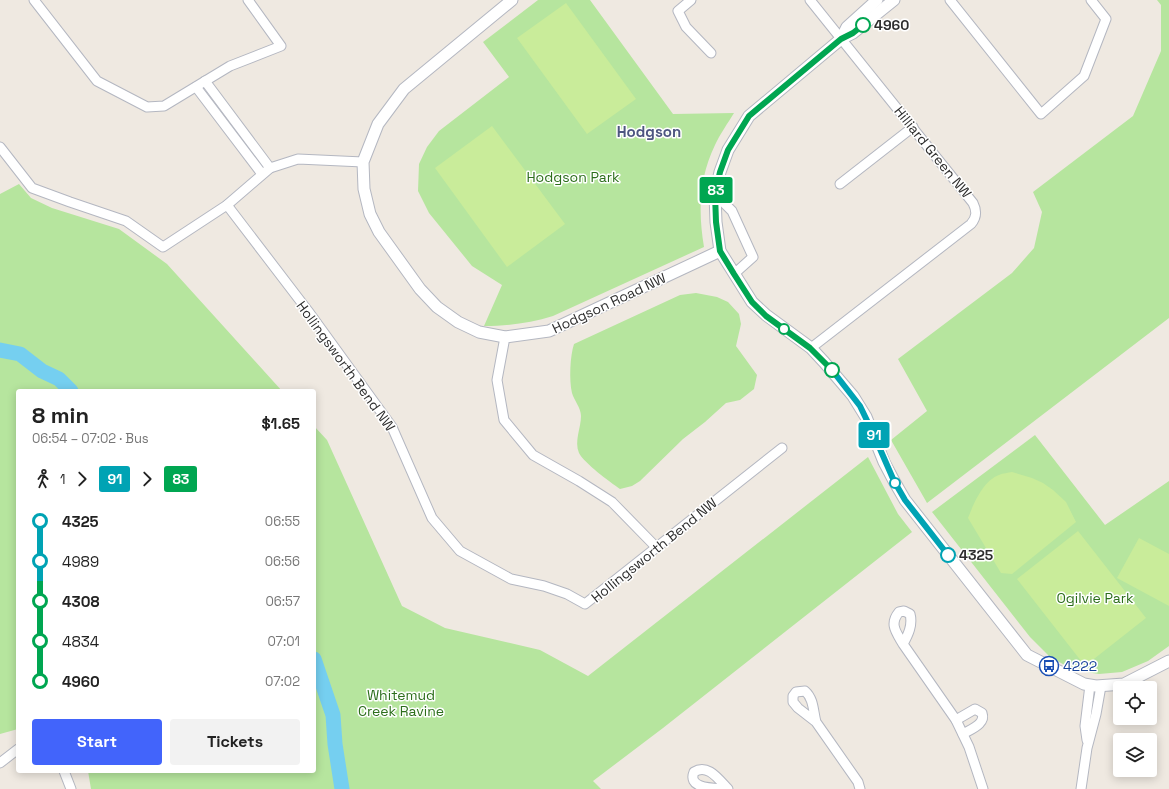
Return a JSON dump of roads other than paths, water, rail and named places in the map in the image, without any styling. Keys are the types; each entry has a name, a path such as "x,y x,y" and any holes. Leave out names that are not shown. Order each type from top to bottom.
{"street":[{"path":"34,0 97,81 147,107 164,106 230,66 281,46 248,0"},
{"name":"Hodgson Road NW","path":"512,0 404,89 378,124 363,162 364,189 370,214 379,232 420,288 437,307 458,322 478,332 504,337 549,331 720,251"},
{"path":"691,0 678,11 686,28 711,53"},
{"name":"Hilliard Green NW","path":"810,0 913,127 976,208 975,218 971,224 810,348"},
{"path":"841,39 847,27 877,0"},
{"path":"894,0 853,33 841,39 749,116 728,150 720,172 715,194 716,222 720,251 752,302 766,316 810,348 836,375 860,406 894,481 905,500 1028,655 1084,684 1096,685 1124,684 1169,661"},
{"path":"950,0 1041,114 1084,76 1106,19 1091,0"},
{"path":"205,81 270,168"},
{"path":"196,87 262,174"},
{"path":"840,184 913,127"},
{"path":"0,147 32,188 126,222 163,248 227,205 270,168 298,159 363,162"},
{"path":"715,194 732,211 753,257 734,274"},
{"name":"Hollingsworth Bend NW","path":"227,205 308,311 392,427 432,518 460,552 511,579 544,586 567,594 586,604 782,448"},
{"path":"504,337 497,380 504,420 533,455 612,502 656,547"},
{"path":"903,644 956,720 963,734 984,789"},
{"path":"1081,789 1087,748 1085,726 1096,685"},
{"path":"956,720 975,709 982,713 984,717 982,721 963,734"},
{"path":"816,722 858,782 860,789"},
{"path":"0,763 16,751"},
{"path":"725,789 697,785 693,781 694,772 702,769 709,770 728,789"},
{"path":"65,773 71,789"}],"waterway":[{"path":"0,350 20,354 42,371 59,379 69,389"},
{"path":"316,665 333,715 335,744 342,789"}],"place":[{"name":"4960","path":"863,25"},
{"name":"4325","path":"948,555"},
{"name":"4222","path":"1049,666"}],"district":[{"name":"Hodgson","path":"649,131"}],"park label":[{"name":"Hodgson Park","path":"573,177"},
{"name":"Ogilvie Park","path":"1095,598"},
{"name":"Whitemud Creek Ravine","path":"401,704"}]}
